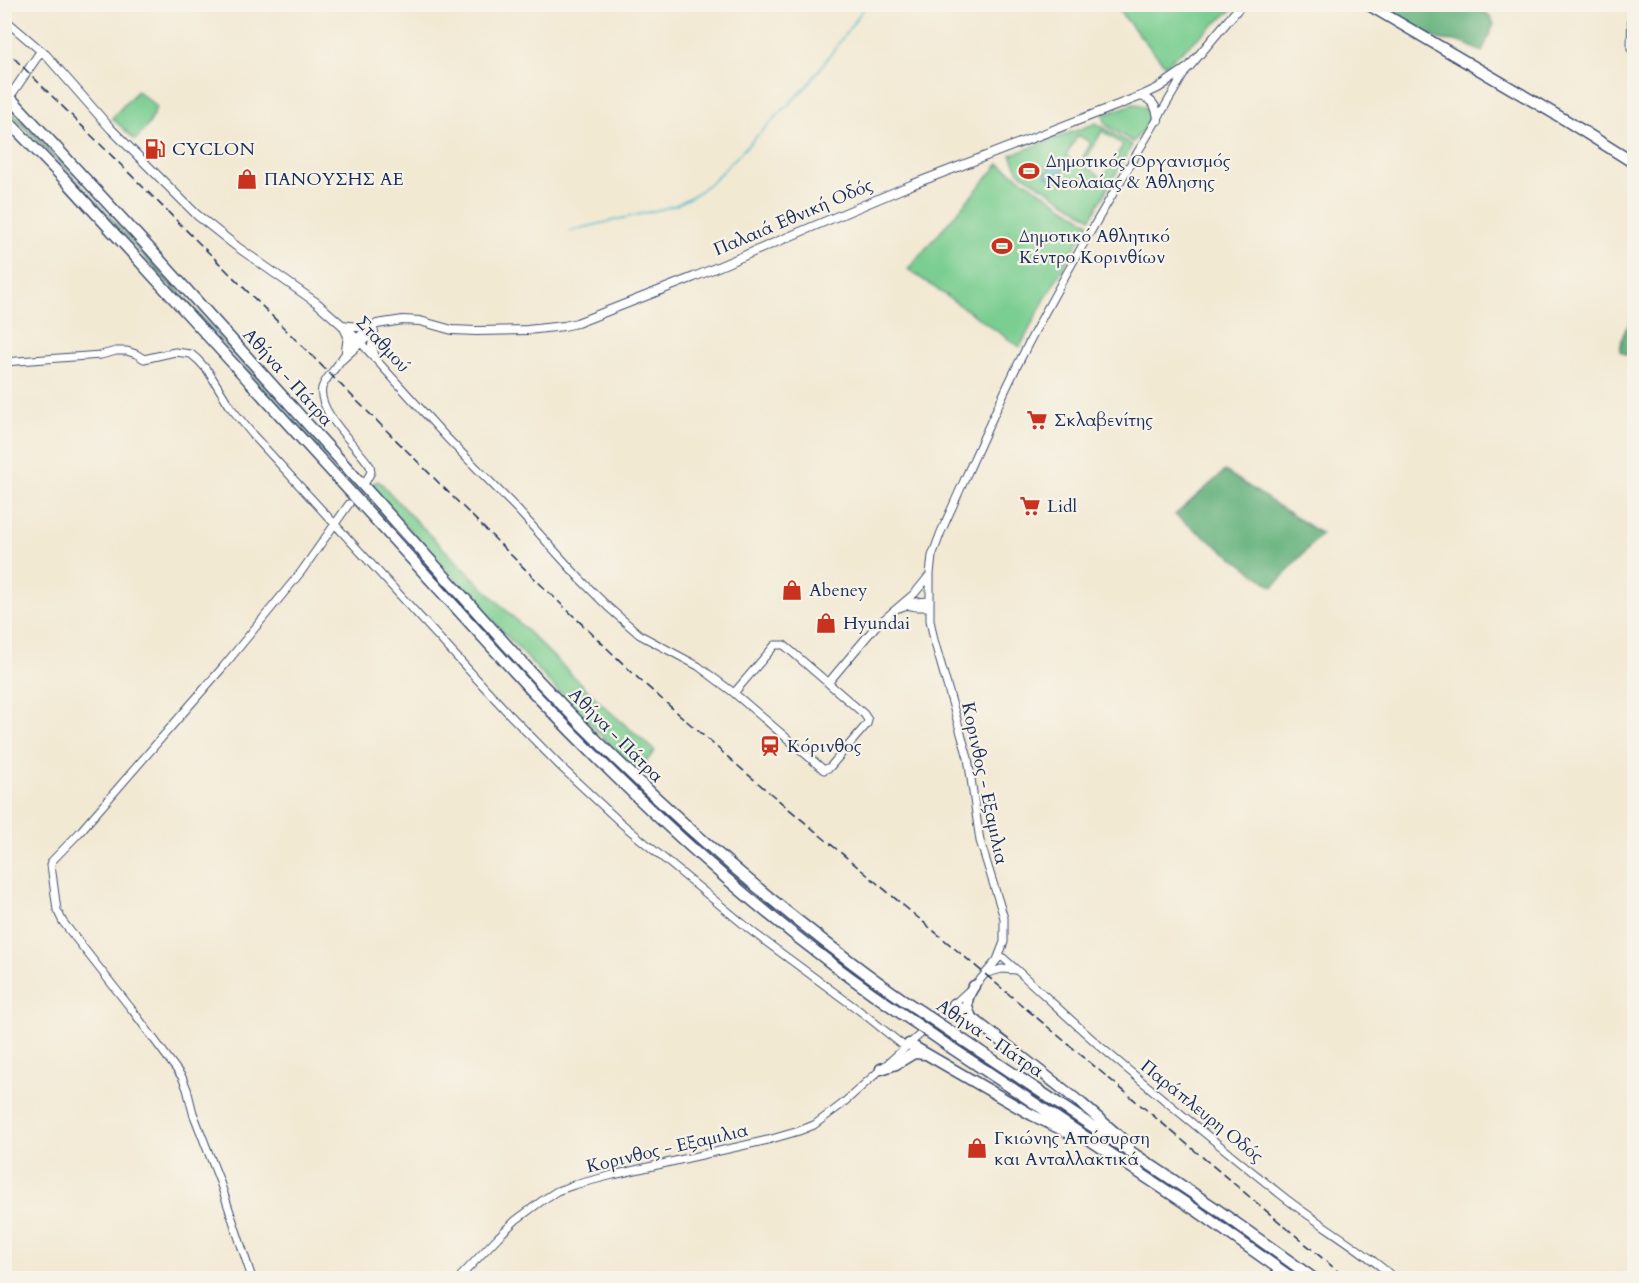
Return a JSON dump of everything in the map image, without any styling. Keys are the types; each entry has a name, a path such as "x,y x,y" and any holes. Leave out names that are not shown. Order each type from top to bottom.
{"highway":[{"path":"1367,4 1635,163"},
{"name":"Αθήνα - Πάτρα","path":"9,92 525,664 597,740 682,823 753,884 846,958 920,1011 1162,1173 1313,1278"},
{"name":"Αθήνα - Πάτρα","path":"4,117 69,184 523,681 611,772 692,849 764,910 848,976 947,1045 1208,1218 1293,1278"},
{"path":"973,1020 967,1006 968,997 974,986"},
{"path":"954,1004 1082,1104 1162,1173"},
{"path":"907,1046 926,1054 1032,1115 1110,1154"},
{"path":"881,1069 896,1064 914,1053 926,1054"}],"main road":[{"name":"Παλαιά Εθνική Οδός","path":"359,341 368,329 394,321 420,321 452,330 476,331 536,329 577,323 694,277 911,185 1158,88 1189,67 1242,4"},
{"name":"Σταθμού","path":"4,19 43,53 111,129 197,215 236,246 310,298 359,341"},
{"path":"9,92 30,69 35,58 43,53"},
{"path":"1141,96 1149,98 1154,104 1158,120"},
{"path":"342,325 376,328 372,340 375,358"},
{"path":"342,325 348,336 346,350"}],"street":[{"path":"1632,4 1633,49"},
{"name":"Κορινθος - Εξαμιλια","path":"459,1278 516,1220 557,1191 613,1175 768,1140 807,1128 828,1116 974,986 1000,955 1005,933 1003,912 980,841 968,758 934,640 929,604 932,556 1016,368 1049,305 1189,67"},
{"path":"341,360 346,350 359,341"},
{"path":"359,341 341,360 323,385 322,398 330,414 370,466 371,472 366,481"},
{"name":"Σταθμού","path":"359,341 447,438 608,607 640,635 698,666 734,693 824,770 830,767 868,723 864,714 828,683"},
{"path":"4,362 101,355 116,351 130,351 144,359 176,352 190,354 198,360 253,435 509,714 561,767 621,823 754,933 888,1032 897,1036 907,1046"},
{"path":"252,1278 182,1077 63,922 57,910 51,865 223,667 301,572 349,504"},
{"path":"734,693 775,645 779,644 784,645 828,683 876,626 920,588 930,574"},
{"path":"894,610 907,605 916,608 929,604"},
{"name":"Παράπλευρη Οδός","path":"1000,955 1104,1049 1283,1197 1368,1255 1394,1278"},
{"path":"987,973 1002,969 1016,970"}],"green space":[{"path":"1114,5 1236,5 1165,65"},
{"path":"1376,5 1476,5 1487,13 1494,24 1482,52 1461,43 1435,38"},
{"path":"137,91 156,106 148,125 135,140 112,118"},
{"path":"4,102 537,685 614,764 694,840 777,911 864,978 1196,1201 1305,1278 1300,1278 880,993 779,916 701,849 625,779 552,706 56,160 5,108"},
{"path":"1133,104 1144,106 1150,117 1133,142 1106,125 1103,115"},
{"name":"Δημοτικός Οργανισμός Νεολαίας & Άθλησης","path":"1096,123 1132,145 1091,218 1019,172 1011,155","holes":["1102,131 1123,145 1103,178 1083,165","1078,135 1091,143 1079,164 1066,156"]},
{"name":"Δημοτικό Αθλητικό Κέντρο Κορινθίων","path":"999,164 1089,223 1020,347 908,269"},
{"path":"1634,316 1634,344 1627,355 1620,351 1623,334"},
{"path":"1225,471 1321,534 1273,587 1175,515"},
{"path":"377,481 584,687 655,751 637,772 563,697 369,486"}],"water":[{"path":"1055,160 1065,166 1056,182 1045,175"}],"waterway":[{"path":"569,231 676,205 696,194 714,180 809,84 867,4"}],"railway":[{"path":"4,48 533,577 640,680 745,772 1346,1278"}],"place":[{"name":"CYCLON","path":"155,149"},
{"name":"Δημοτικός Οργανισμός Νεολαίας & Άθλησης","path":"1029,171"},
{"name":"ΠΑΝΟΥΣΗΣ ΑΕ","path":"247,179"},
{"name":"Δημοτικό Αθλητικό Κέντρο Κορινθίων","path":"1002,246"},
{"name":"Σκλαβενίτης","path":"1037,420"},
{"name":"Lidl","path":"1030,506"},
{"name":"Abeney","path":"792,590"},
{"name":"Hyundai","path":"826,623"},
{"name":"Κόρινθος","path":"770,746"},
{"name":"Γκιώνης Απόσυρση και Ανταλλακτικά","path":"977,1148"}]}
